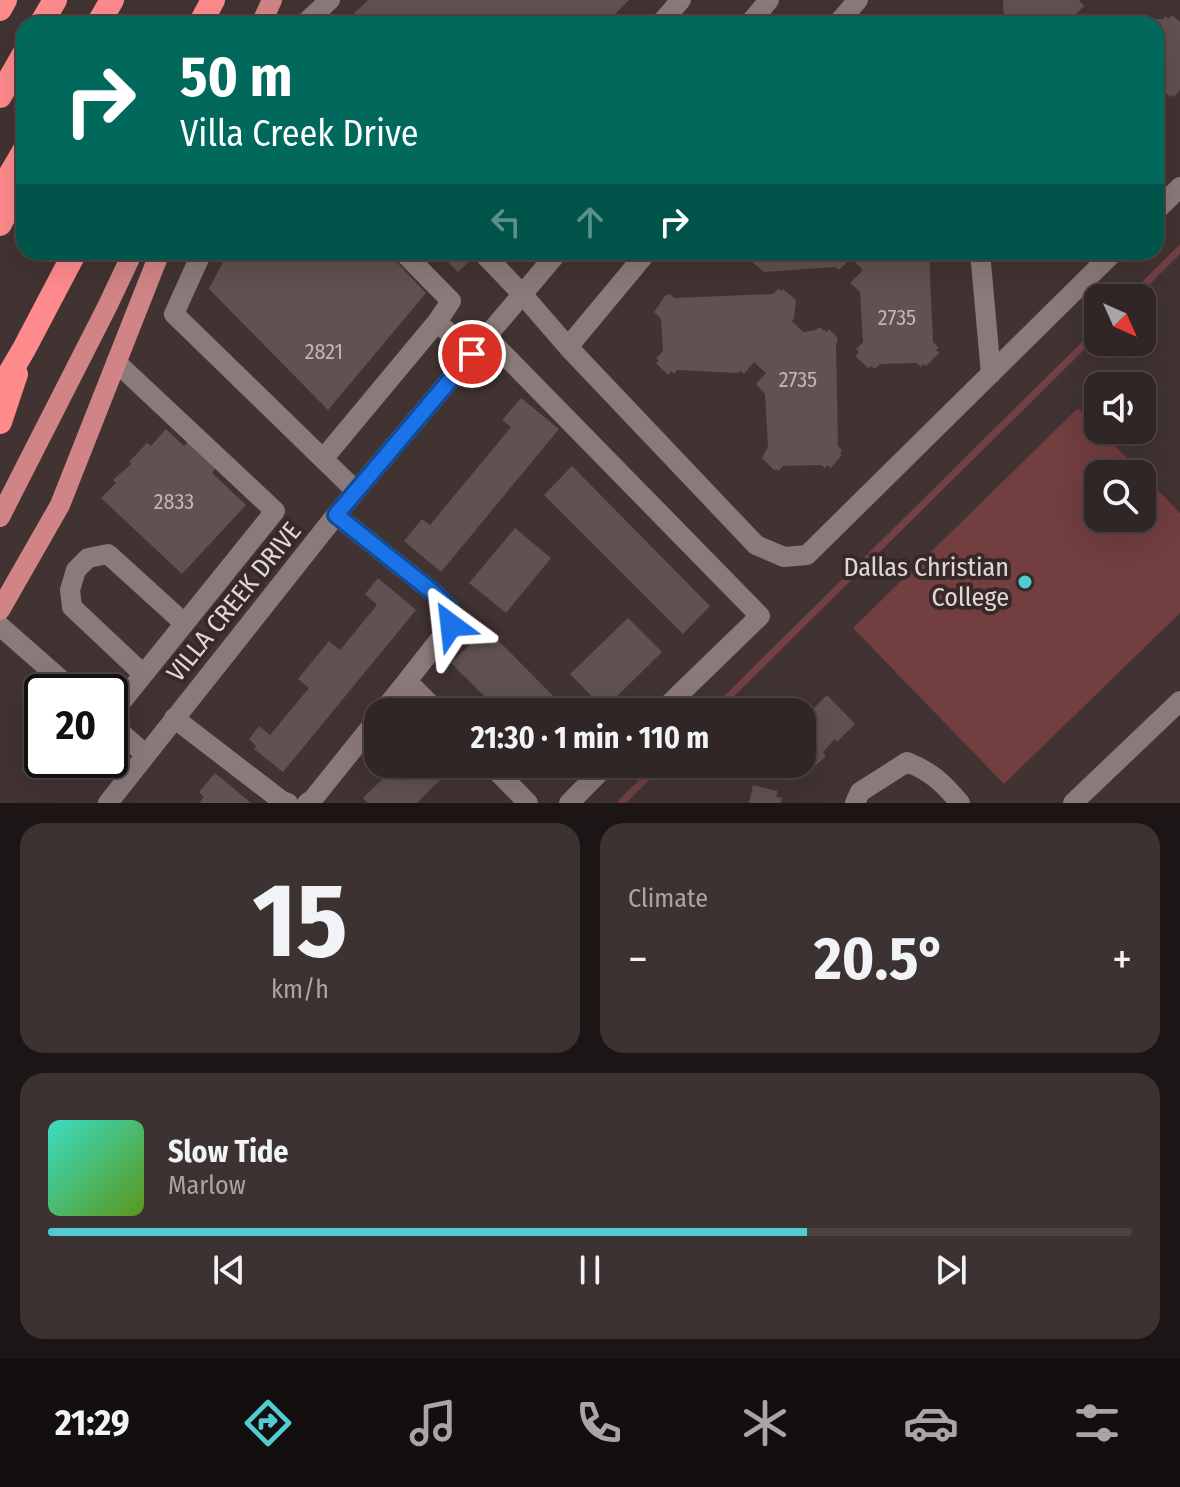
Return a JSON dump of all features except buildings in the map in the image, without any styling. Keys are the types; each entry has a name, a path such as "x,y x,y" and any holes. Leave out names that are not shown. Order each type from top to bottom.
{"highway":[{"path":"0,9 5,0"},
{"path":"0,96 16,68"},
{"path":"0,193 16,165"},
{"path":"0,224 16,191"},
{"path":"0,390 70,260"},
{"path":"0,422 24,349"}],"main road":[{"path":"0,517 129,260"},
{"path":"0,610 60,505 157,260"}],"street":[{"path":"313,16 330,0"},
{"path":"667,16 681,0"},
{"path":"756,16 769,0"},
{"path":"1164,203 1180,187"},
{"path":"198,260 174,314 356,491"},
{"path":"323,459 451,301 411,260"},
{"path":"490,260 756,545 784,557 807,555 1106,260"},
{"name":"VILLA CREEK DRIVE","path":"108,803 336,515 551,260"},
{"path":"568,347 640,260"},
{"path":"981,260 991,374"},
{"path":"437,322 472,354"},
{"path":"487,337 760,616 675,698"},
{"path":"116,362 275,511 128,693"},
{"path":"336,515 450,609 451,625 393,698"},
{"path":"143,674 72,607 70,590 76,570 88,558 108,554 184,623"},
{"path":"0,626 55,674"},
{"path":"407,681 424,698"},
{"path":"1073,803 1180,701"},
{"path":"174,718 288,803"},
{"path":"312,802 364,736"},
{"path":"128,739 146,755"},
{"path":"857,798 907,762 926,770 947,787 960,803"},
{"path":"504,778 528,803"},
{"path":"569,803 594,778"}],"shaded area":[{"path":"1078,408 1084,414 1084,444 1113,444 1129,460 1084,460 1084,532 1156,532 1156,488 1180,513 1180,613 1004,784 853,628"}],"waterway":[{"path":"1145,284 1180,249"},
{"path":"727,698 1084,345"},
{"path":"621,803 646,778"}],"place":[{"name":"Dallas Christian College","path":"1025,582"}],"route":[{"path":"451,625 450,609 434,593 336,515 472,354"}]}
